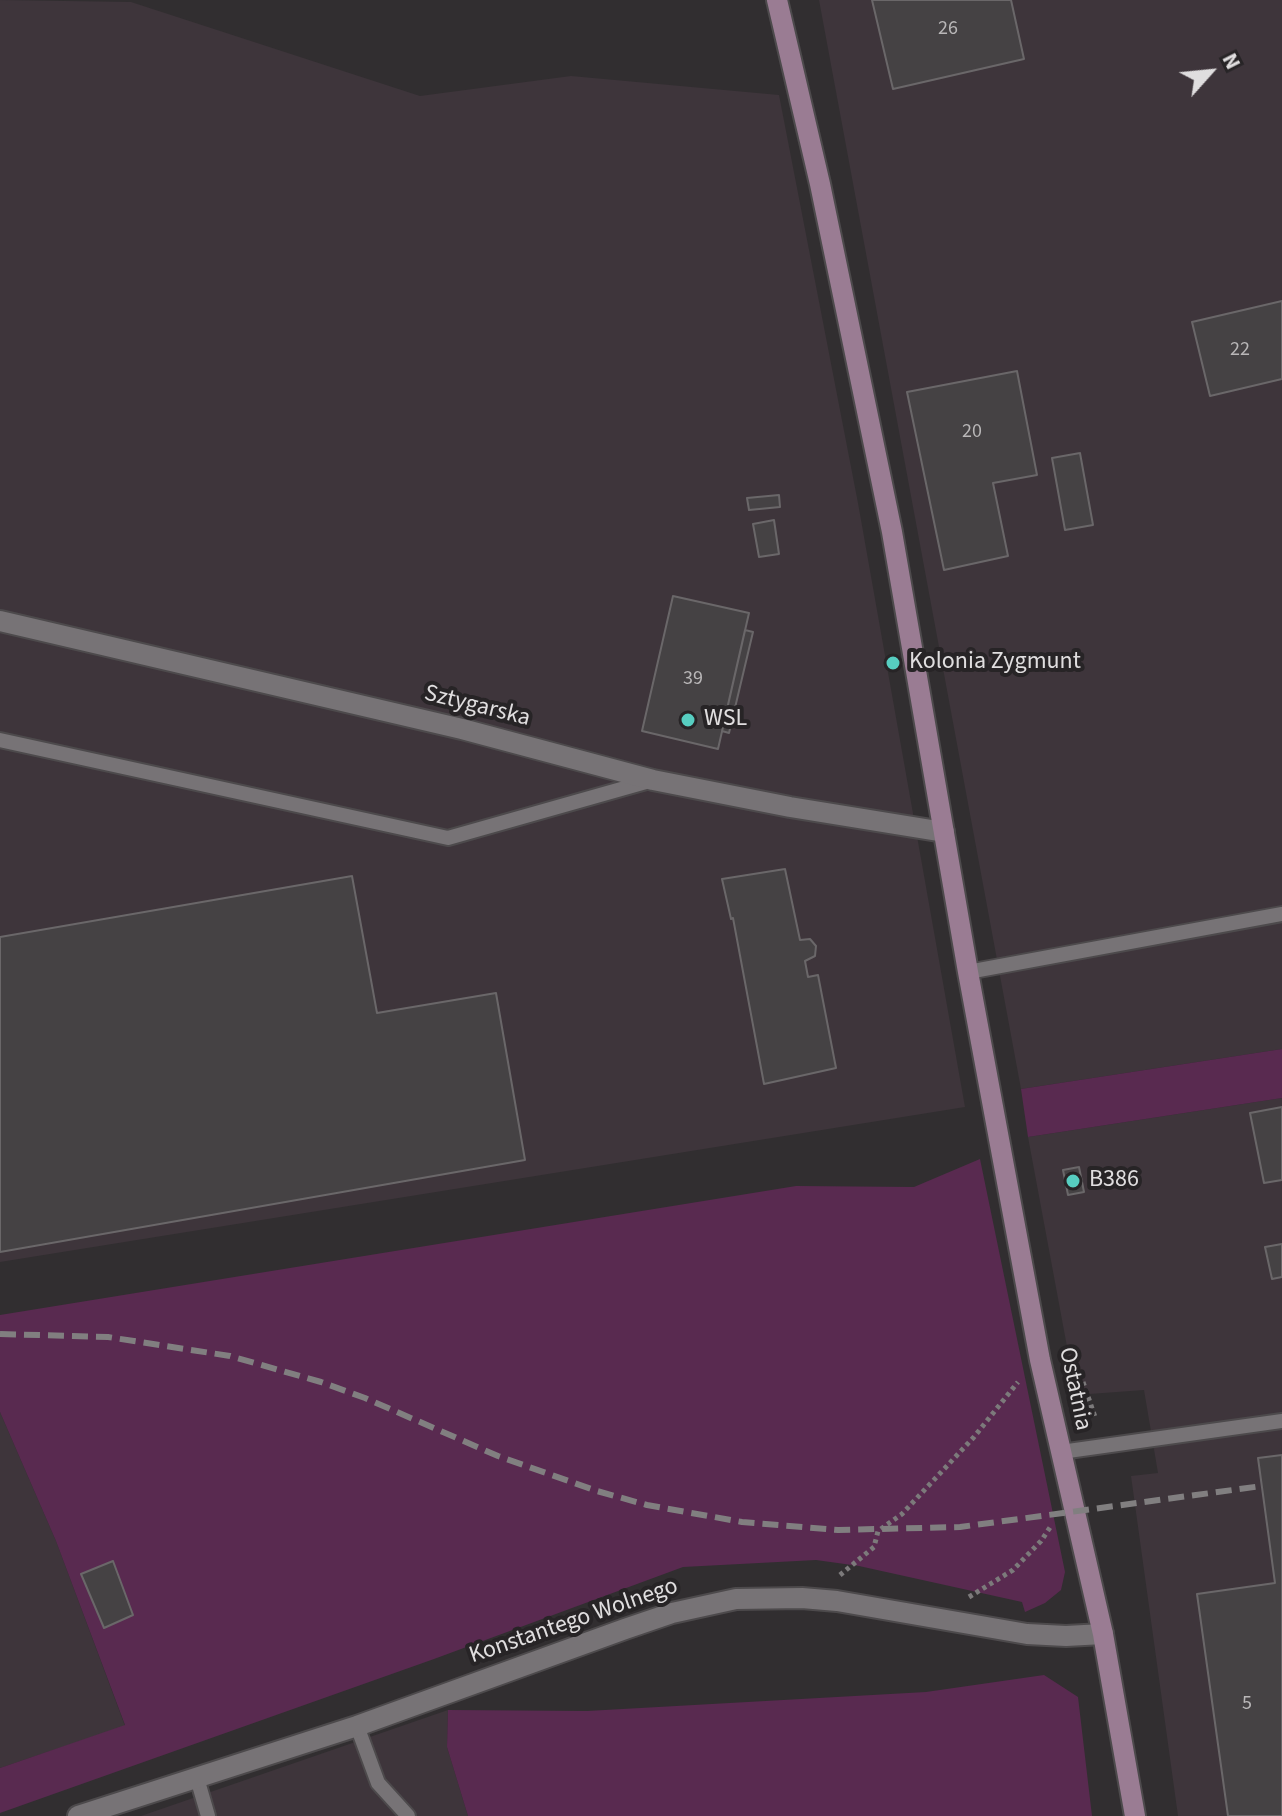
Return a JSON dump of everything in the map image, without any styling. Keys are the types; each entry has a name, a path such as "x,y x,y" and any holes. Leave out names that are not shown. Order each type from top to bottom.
{"street":[{"path":"777,0 820,184 892,532 968,972"},
{"name":"Sztygarska","path":"0,621 462,729 653,780 790,807 944,832"},
{"name":"Ostatnia","path":"968,972 1040,1360 1103,1634 1135,1816"},
{"name":"Konstantego Wolnego","path":"78,1816 357,1726 672,1613 736,1599 837,1601 1027,1634 1103,1634"}],"lane":[{"path":"0,740 448,838 653,780"},
{"path":"968,972 1282,914"},
{"path":"1061,1452 1282,1421"},
{"path":"357,1726 378,1783 408,1816"},
{"path":"197,1778 208,1816"}],"path":[{"path":"840,1575 874,1547 878,1531 902,1514 974,1437 1011,1388 1040,1360"},
{"path":"1083,1382 1095,1417"},
{"path":"964,1600 1013,1570 1041,1541 1053,1523 1054,1515"}],"shaded area":[{"path":"0,0 131,2 420,96 571,76 779,95 858,503 965,1107 0,1262"},
{"path":"819,0 1282,0 1282,1049 1021,1089"},
{"path":"1282,1049 1282,1098 1028,1137 1021,1089"},
{"path":"1282,1098 1282,1816 1178,1816 1131,1476 1158,1473 1144,1390 1076,1395 1028,1137"},
{"path":"980,1159 1065,1572 1061,1590 1045,1603 1025,1612 1022,1602 859,1566 816,1560 683,1567 0,1813 0,1768 125,1725 56,1541 0,1412 0,1315 796,1186 914,1187"},
{"path":"0,1412 56,1541 125,1726 0,1768"},
{"path":"1044,1675 1078,1697 1092,1816 468,1816 447,1747 448,1710 587,1711 926,1692"},
{"path":"448,1710 447,1747 468,1816 141,1816"}],"building":[{"path":"872,0 1011,0 1024,59 893,89"},
{"path":"1282,301 1282,379 1210,396 1192,322"},
{"path":"1017,371 1037,475 993,483 1008,556 944,570 907,392"},
{"path":"1080,453 1093,525 1065,530 1052,458"},
{"path":"779,495 780,507 749,510 747,498"},
{"path":"774,520 779,554 759,557 753,524"},
{"path":"673,596 749,613 718,749 642,731"},
{"path":"745,630 753,632 729,733 722,731"},
{"path":"785,869 800,940 810,939 816,946 815,956 805,961 808,977 818,975 836,1068 764,1084 733,918 722,879"},
{"path":"352,876 377,1013 496,993 525,1160 0,1252 0,937"},
{"path":"1282,1107 1282,1180 1264,1183 1250,1113"},
{"name":"B386","path":"1079,1167 1084,1192 1068,1195 1063,1170"},
{"path":"1282,1244 1282,1277 1272,1279 1265,1247"},
{"path":"1282,1455 1282,1816 1228,1816 1197,1594 1275,1583 1258,1458"},
{"path":"113,1561 133,1615 104,1628 81,1574"}],"railway":[{"path":"0,1334 108,1337 230,1356 365,1398 498,1456 597,1491 647,1505 742,1522 838,1530 960,1527 1262,1486"}],"place":[{"name":"Kolonia Zygmunt","path":"893,663"},
{"name":"WSL","path":"688,720"},
{"name":"B386","path":"1073,1181"}]}
